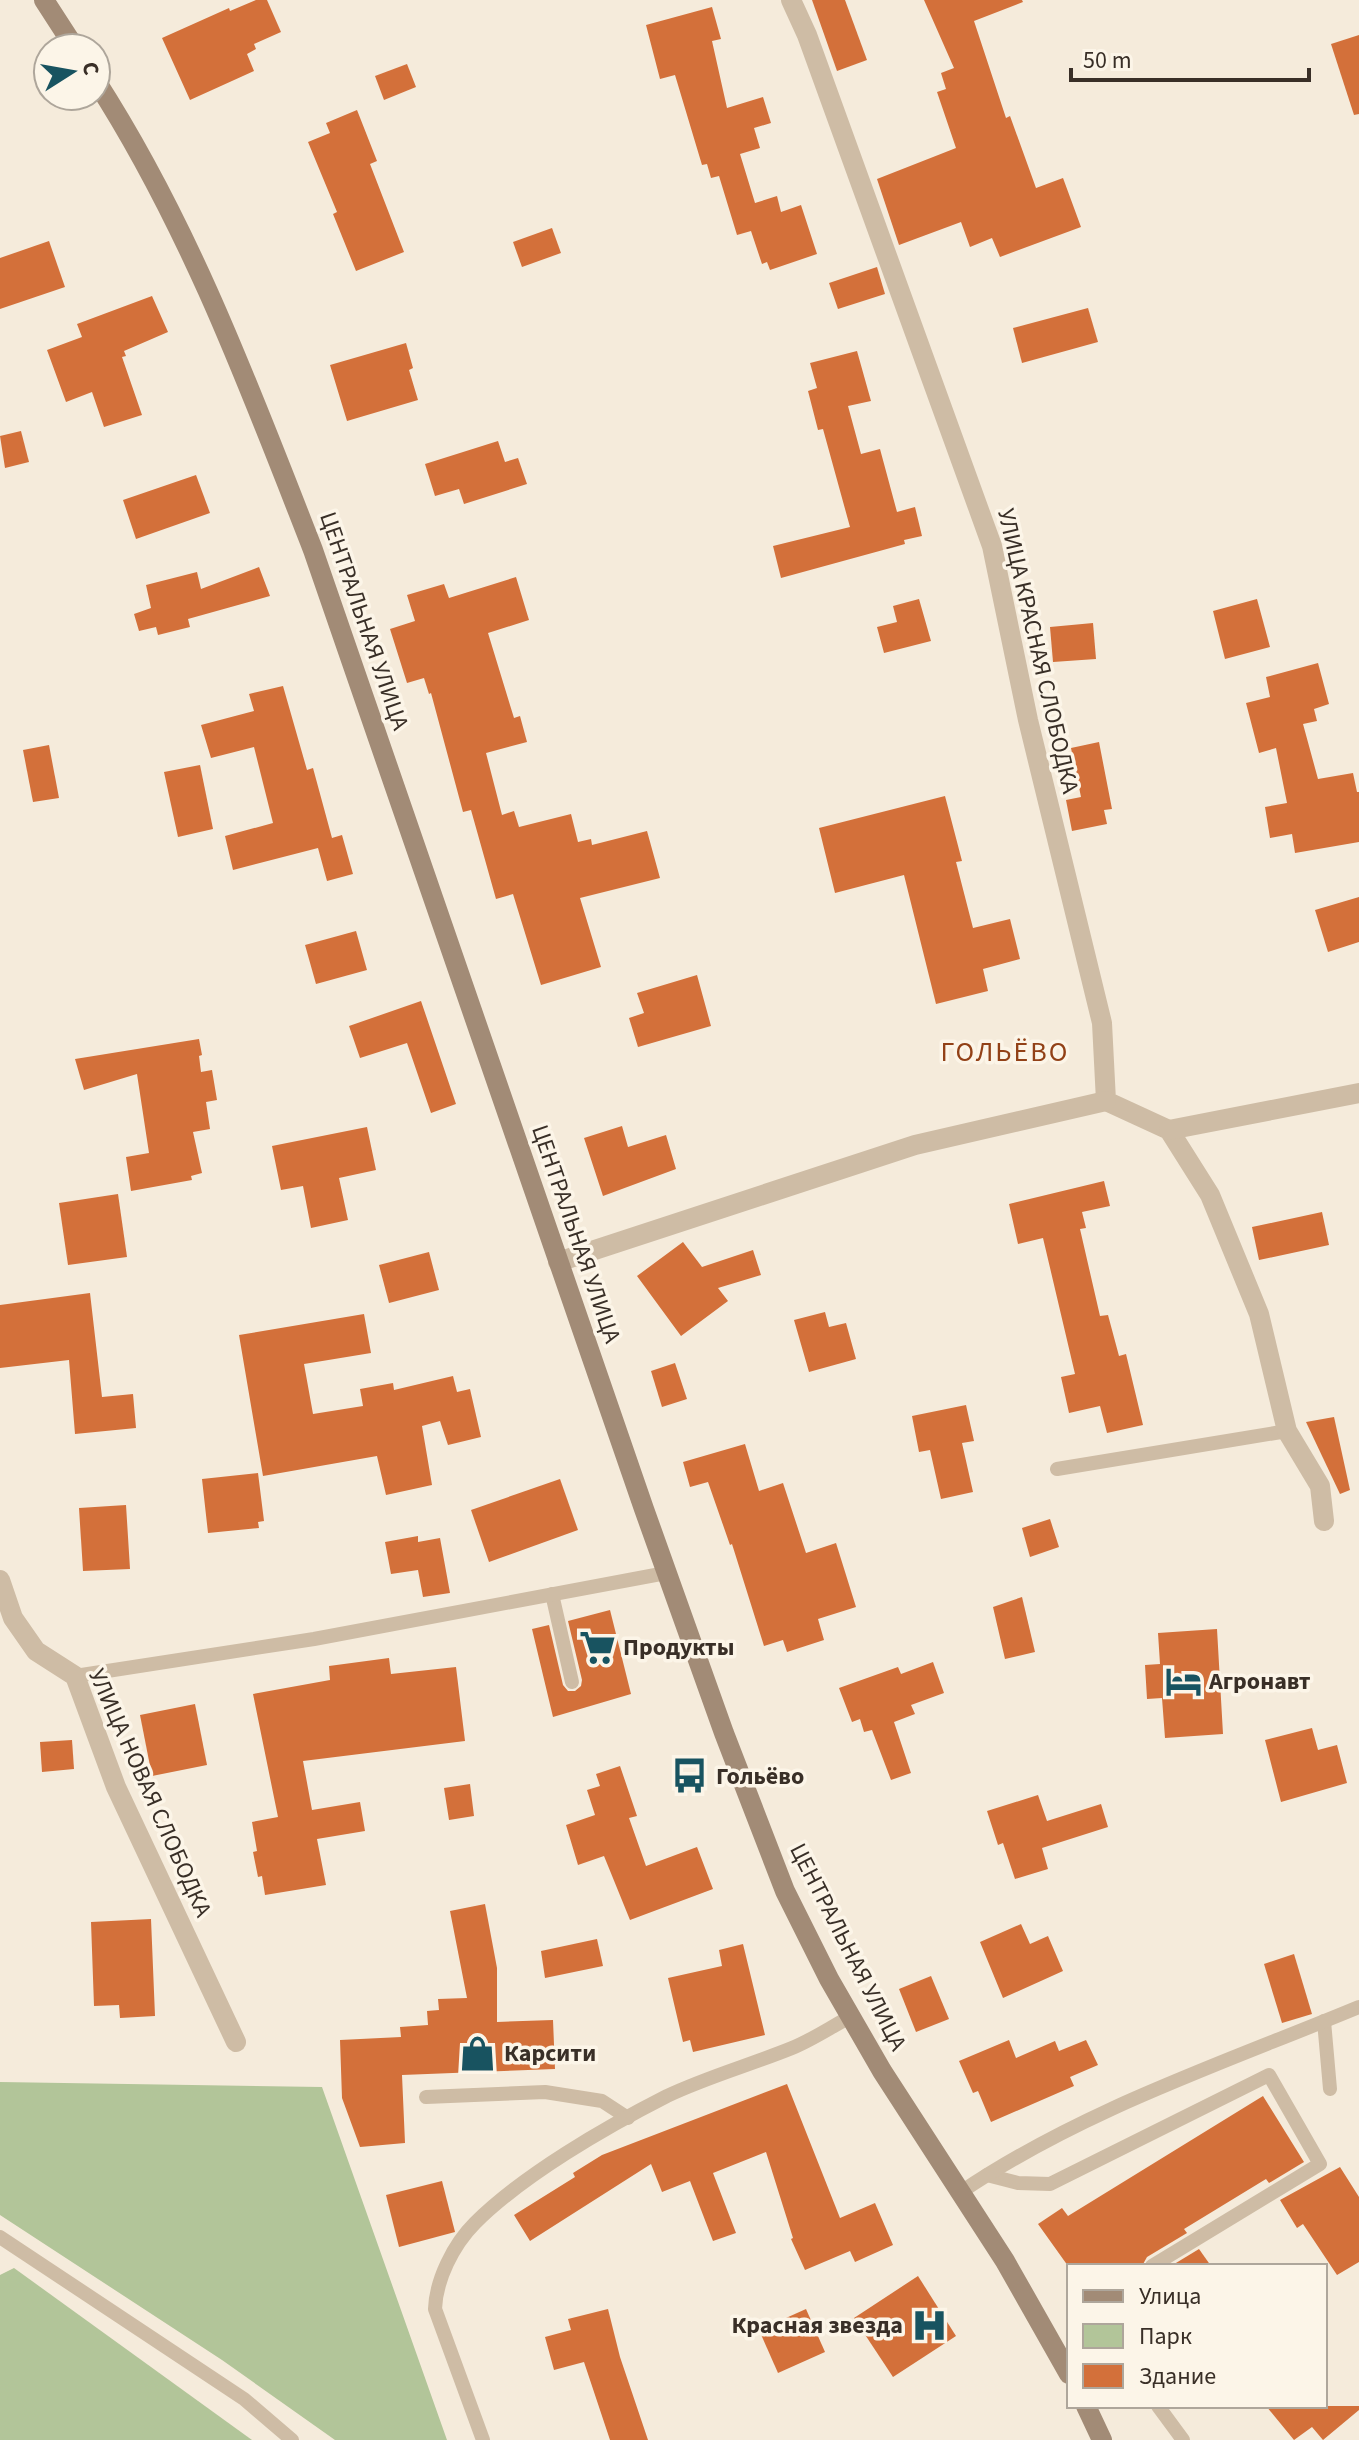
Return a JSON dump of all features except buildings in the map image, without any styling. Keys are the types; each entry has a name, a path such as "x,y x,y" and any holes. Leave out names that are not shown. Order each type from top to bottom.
{"main road":[{"path":"44,0 65,32"},
{"name":"ЦЕНТРАЛЬНАЯ УЛИЦА","path":"112,106 171,210 253,395 313,550 666,1573 785,1891 850,2017 882,2071 1059,2340 1067,2367"},
{"path":"1087,2408 1102,2440"}],"street":[{"name":"УЛИЦА КРАСНАЯ СЛОБОДКА","path":"791,0 807,35 992,546 1028,720 1102,1023 1106,1101"},
{"path":"1169,1130 1359,1093"},
{"path":"558,1262 915,1145 1106,1101 1169,1130 1210,1195 1259,1314 1287,1431 1320,1486 1324,1521"},
{"name":"УЛИЦА НОВАЯ СЛОБОДКА","path":"0,1580 6,1618 36,1651 75,1676 116,1787 236,2042"}],"lane":[{"path":"1057,1469 1287,1431"},
{"path":"75,1676 314,1639 666,1573"},
{"path":"552,1594 572,1682"},
{"path":"961,2192 1019,2155 1099,2114 1359,2007"},
{"path":"483,2440 435,2309 436,2290 449,2261 473,2225 518,2187 598,2134 669,2095 796,2047 850,2017"},
{"path":"1324,2021 1330,2089"},
{"path":"987,2175 1018,2183 1050,2184 1269,2075 1320,2164 1155,2264"},
{"path":"426,2097 545,2092 602,2101 628,2118"},
{"path":"0,2237 244,2399 292,2440"},
{"path":"1159,2408 1183,2440"}],"green space":[{"path":"0,2082 322,2087 447,2440 335,2440 222,2360 0,2215"},
{"path":"14,2268 252,2440 0,2440 0,2275"}],"place":[{"name":"Продукты","path":"597,1647"},
{"name":"Агронавт","path":"1183,1681"},
{"name":"Гольёво","path":"690,1776"},
{"name":"Карсити","path":"478,2053"},
{"name":"Красная звезда","path":"929,2325"}],"district":[{"name":"ГОЛЬЁВО","path":"1005,1052"}]}
